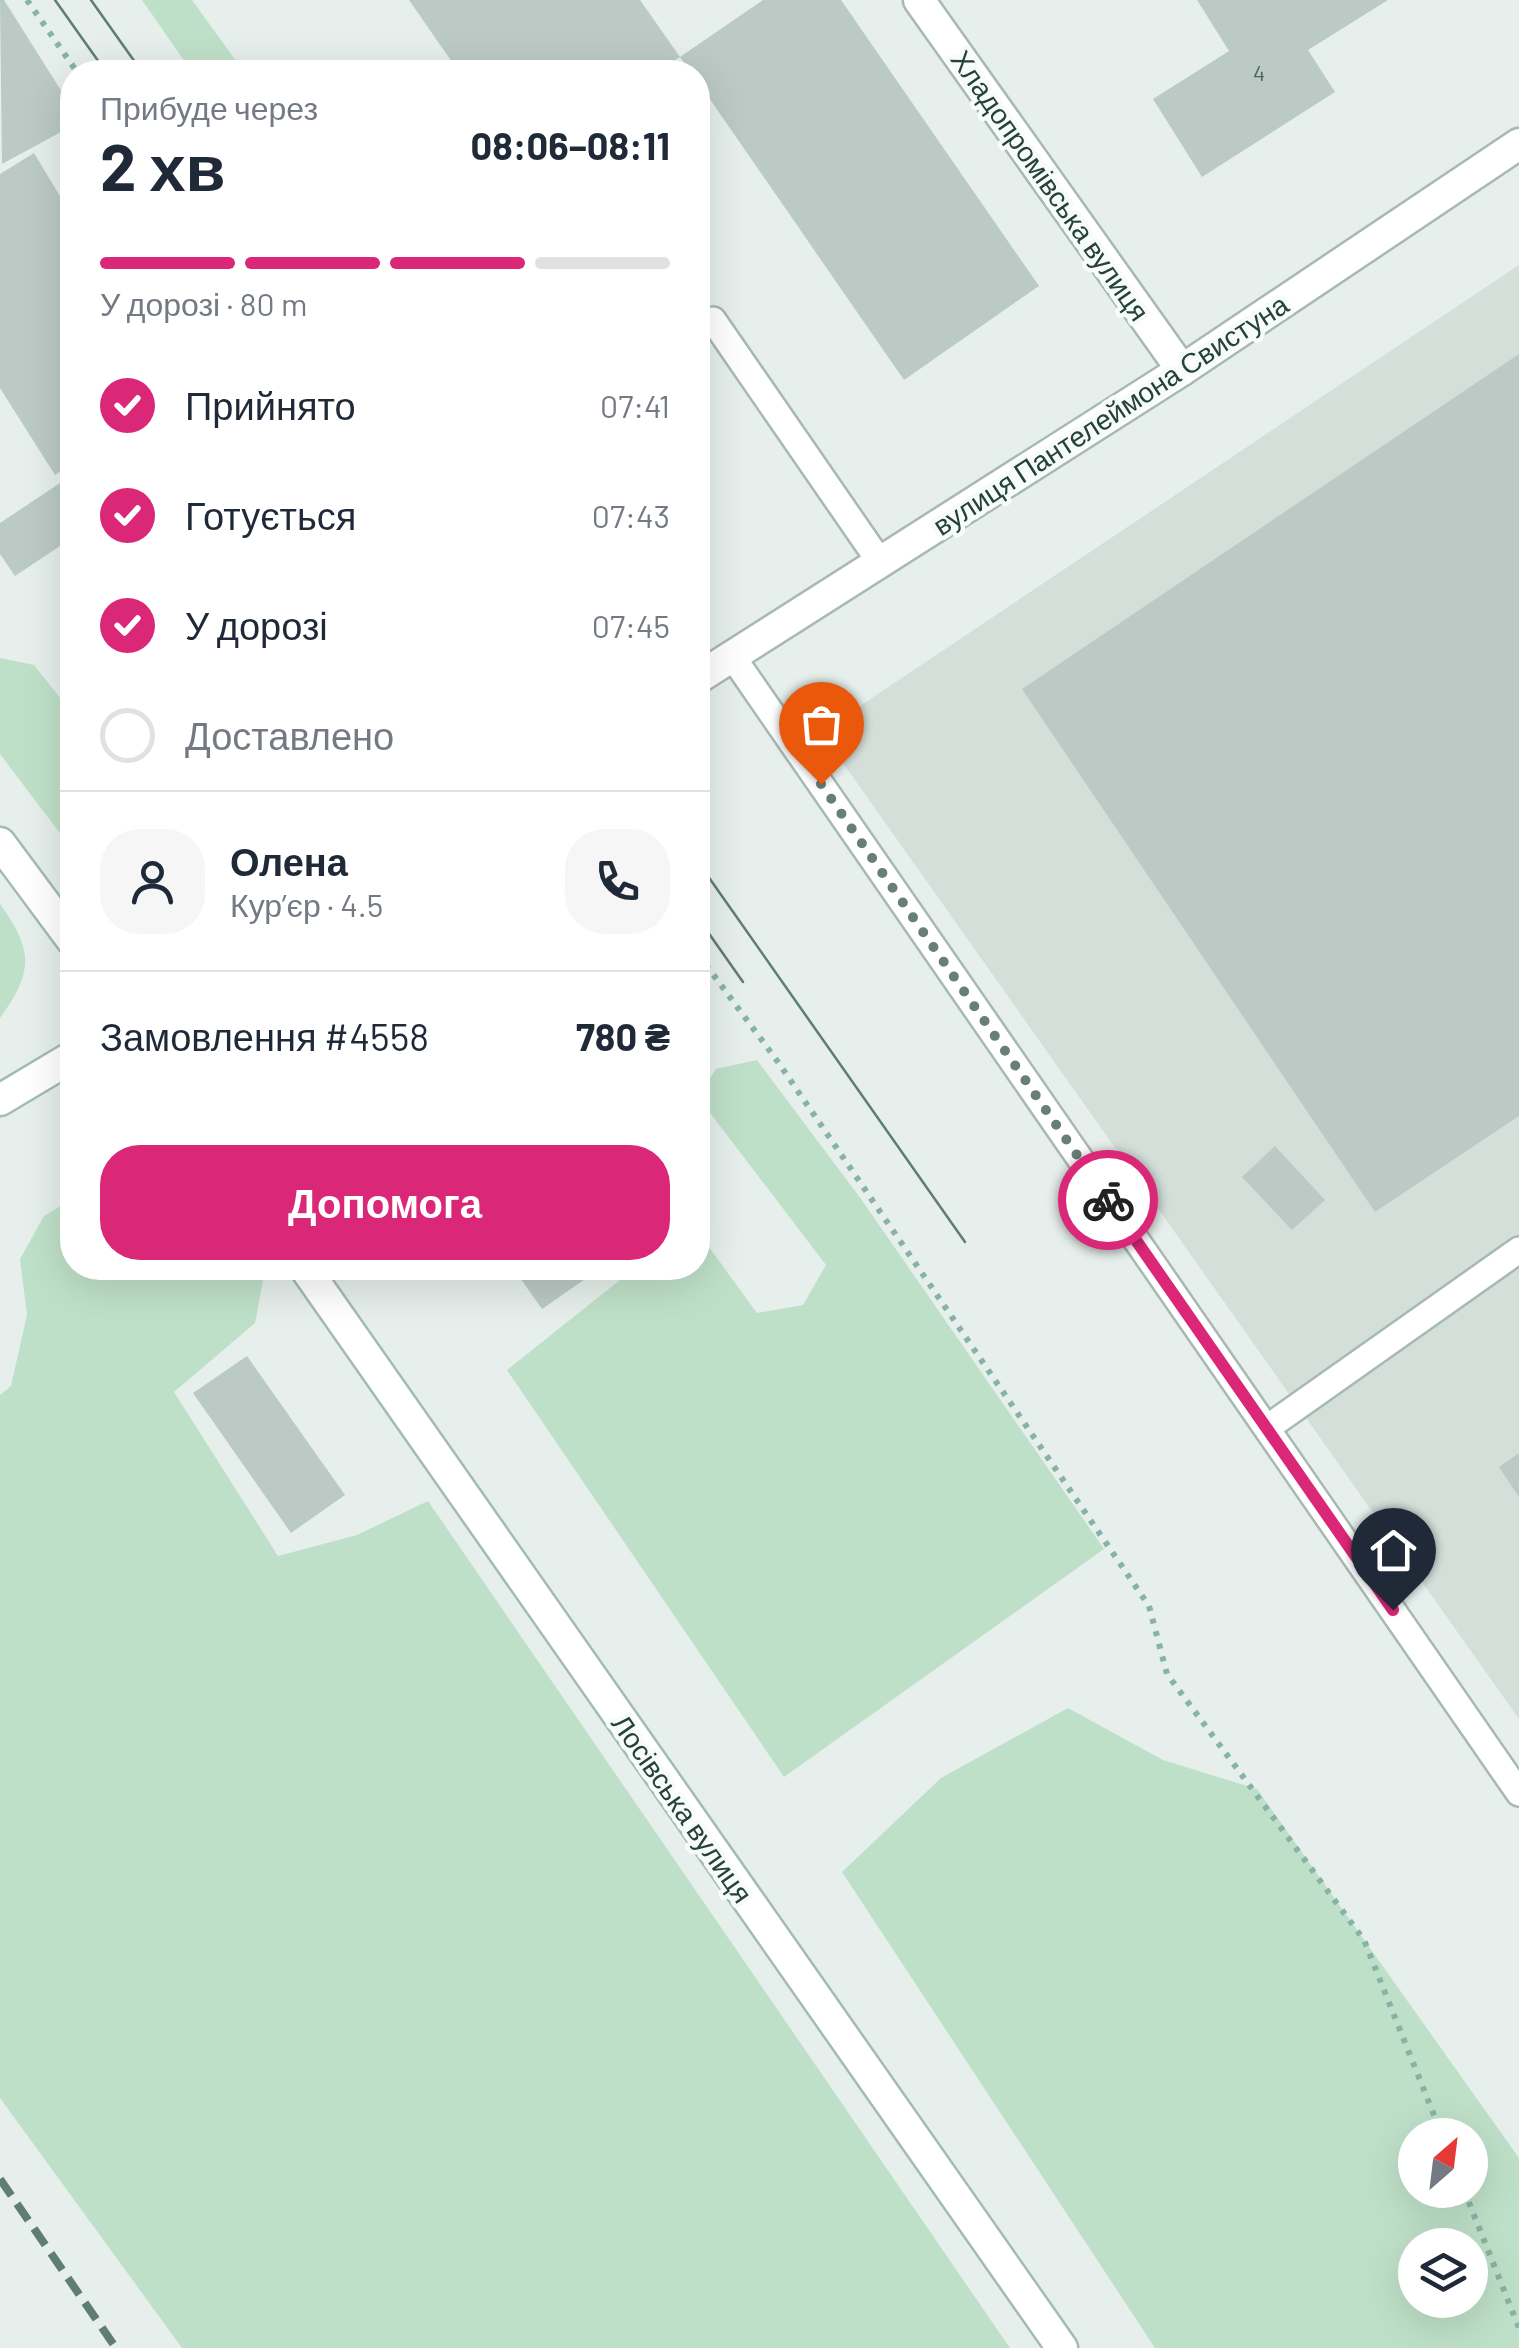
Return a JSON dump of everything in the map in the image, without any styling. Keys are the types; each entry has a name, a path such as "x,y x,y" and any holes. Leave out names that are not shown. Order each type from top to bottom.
{"main road":[{"name":"Хладопромівська вулиця","path":"920,0 1182,370"},
{"name":"вулиця Пантелеймона Свистуна","path":"710,670 1182,370 1519,144"},
{"path":"0,843 60,924"},
{"path":"0,1100 60,1064"},
{"name":"Лосівська вулиця","path":"314,1280 1062,2348"}],"lane":[{"path":"710,322 713,320 880,562"},
{"path":"732,656 1519,1792"},
{"path":"1267,1428 1519,1250"}],"path":[{"path":"27,0 69,60"},
{"path":"710,970 778,1062 1149,1606 1167,1674 1364,1940 1435,2118"},
{"path":"1471,2208 1519,2328"}],"shaded area":[{"path":"1519,265 1519,1719 821,732"}],"green space":[{"path":"142,0 192,0 235,60 184,60"},
{"path":"0,658 34,665 60,698 60,833 0,754"},
{"path":"0,904 19,935 25,961 19,987 0,1018"},
{"path":"757,1060 861,1199 1104,1549 784,1777 507,1370 620,1280 710,1280 710,1248 757,1313 803,1305 826,1265 710,1113 710,1078 716,1069"},
{"path":"60,1206 60,1280 263,1280 255,1323 174,1392 278,1556 357,1535 428,1501 1010,2348 182,2348 0,2098 0,1395 11,1386 27,1315 20,1259 44,1216"},
{"path":"1068,1708 1163,1760 1257,1789 1519,2158 1519,2348 1155,2348 842,1872 941,1778"}],"building":[{"path":"0,0 4,0 60,89 60,133 2,164"},
{"path":"409,0 640,0 680,57 675,60 451,60"},
{"path":"763,0 841,0 1039,286 904,380 710,99 710,60 680,57"},
{"path":"1197,0 1388,0 1308,50 1335,92 1202,177 1153,99 1229,51"},
{"path":"34,153 60,196 60,472 55,475 0,388 0,174"},
{"path":"1519,354 1519,1116 1375,1212 1022,689"},
{"path":"60,483 60,546 15,576 0,554 0,523"},
{"path":"1275,1146 1325,1200 1292,1230 1242,1177"},
{"path":"521,1280 584,1280 542,1309"},
{"path":"247,1356 345,1495 291,1533 193,1393"},
{"path":"1519,1453 1519,1497 1499,1467"}],"tram line":[{"path":"55,0 98,60"},
{"path":"91,0 134,60"},
{"path":"710,879 965,1242"},
{"path":"710,935 743,982"}],"railway":[{"path":"0,2179 116,2348"}],"way so far":[{"path":"821,784 1108,1200"}],"route":[{"path":"1108,1200 1393,1610"}]}
